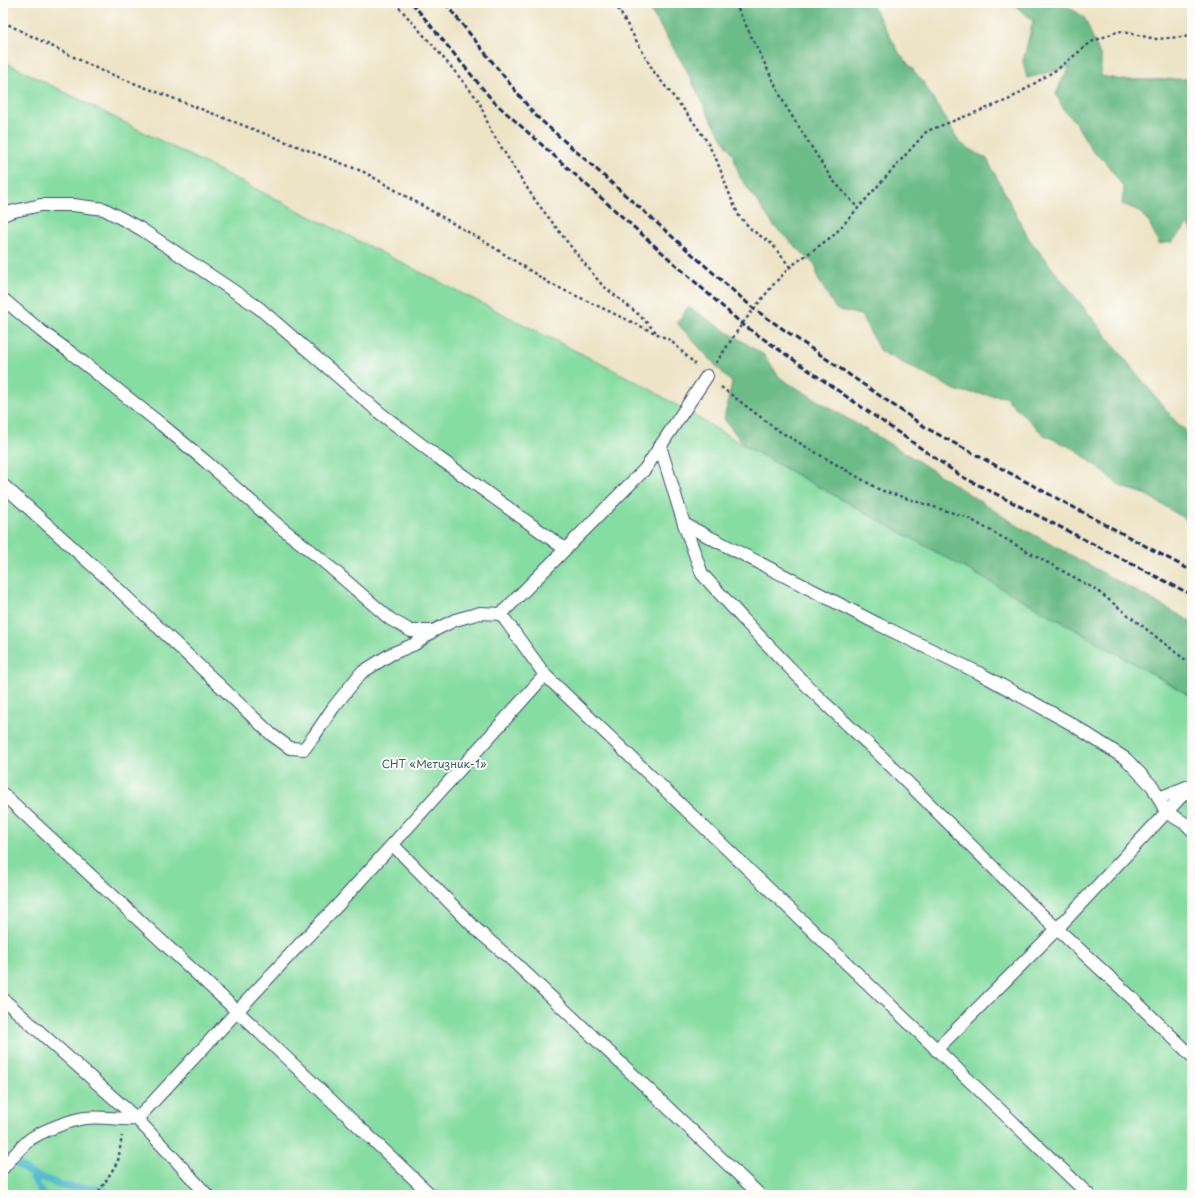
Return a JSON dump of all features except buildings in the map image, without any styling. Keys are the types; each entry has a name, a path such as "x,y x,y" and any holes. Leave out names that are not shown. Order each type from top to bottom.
{"lane":[{"path":"3,215 40,205 73,205 104,209 141,229 259,308 380,413 439,458 565,549"},
{"path":"3,299 41,331 70,352 162,425 390,619 411,631 433,631"},
{"path":"3,485 101,572 272,735 290,748 304,749 333,708 361,674 391,654 415,644 433,631 455,620 480,613 501,614 645,469 707,376"},
{"path":"660,446 684,524 702,574 814,693 883,758 1028,902 1132,998 1192,1056"},
{"path":"684,524 878,624 979,673 1070,723 1126,759 1153,787 1166,812 1186,824 1192,830"},
{"path":"501,614 545,676 1089,1195"},
{"path":"5,1166 29,1140 43,1132 84,1118 110,1117 124,1120 137,1119 338,905 545,676"},
{"path":"1159,798 1192,785"},
{"path":"936,1050 1057,929 1192,785"},
{"path":"3,794 237,1011 432,1195"},
{"path":"393,845 477,930 513,962 760,1195"},
{"path":"3,999 137,1119 207,1195"}],"path":[{"path":"395,3 479,100 490,129 535,200 572,248 602,285 638,314 658,334"},
{"path":"615,3 654,72 706,140 717,161 730,198 739,216 752,230 772,244 790,267"},
{"path":"735,3 785,105 832,178 858,208"},
{"path":"3,22 100,70 364,172 482,240 552,284 670,340 707,376 779,431 880,490 966,517 1095,589 1192,665"},
{"path":"707,376 742,324 773,285 790,267 834,235 927,131 1008,100 1059,68 1091,42 1119,31 1156,39 1192,36"},
{"path":"94,1195 101,1189 118,1161 124,1120"}],"green space":[{"path":"646,3 871,3 900,54 923,82 960,143 987,159 1029,239 1176,422 1192,436 1192,523 1145,494 1122,487 1075,449 1044,435 1005,397 957,391 880,351 861,315 836,309 818,279 816,266 774,226 740,177 732,153 709,116 686,69"},
{"path":"1016,3 1062,3 1084,17 1101,57 1101,76 1123,80 1191,79 1192,230 1188,224 1172,242 1159,244 1149,222 1138,210 1122,204 1124,188 1105,161 1093,152 1075,122 1064,110 1056,94 1070,67 1027,78 1023,61 1033,21 1017,7"},
{"name":"СНТ «Метизник-1»","path":"3,61 641,384 745,446 1057,619 1192,697 1192,1195 3,1195"},
{"path":"688,307 764,355 780,378 910,456 1018,526 1192,622 1192,697 1057,619 745,446 724,419 732,383 677,323"}],"waterway":[{"path":"3,1154 31,1174 43,1195"},
{"path":"31,1174 68,1187 101,1189 116,1195"}],"railway":[{"path":"412,3 493,101 742,324 961,476 1192,595"},
{"path":"445,3 535,115 754,309 928,429 1192,571"}]}
